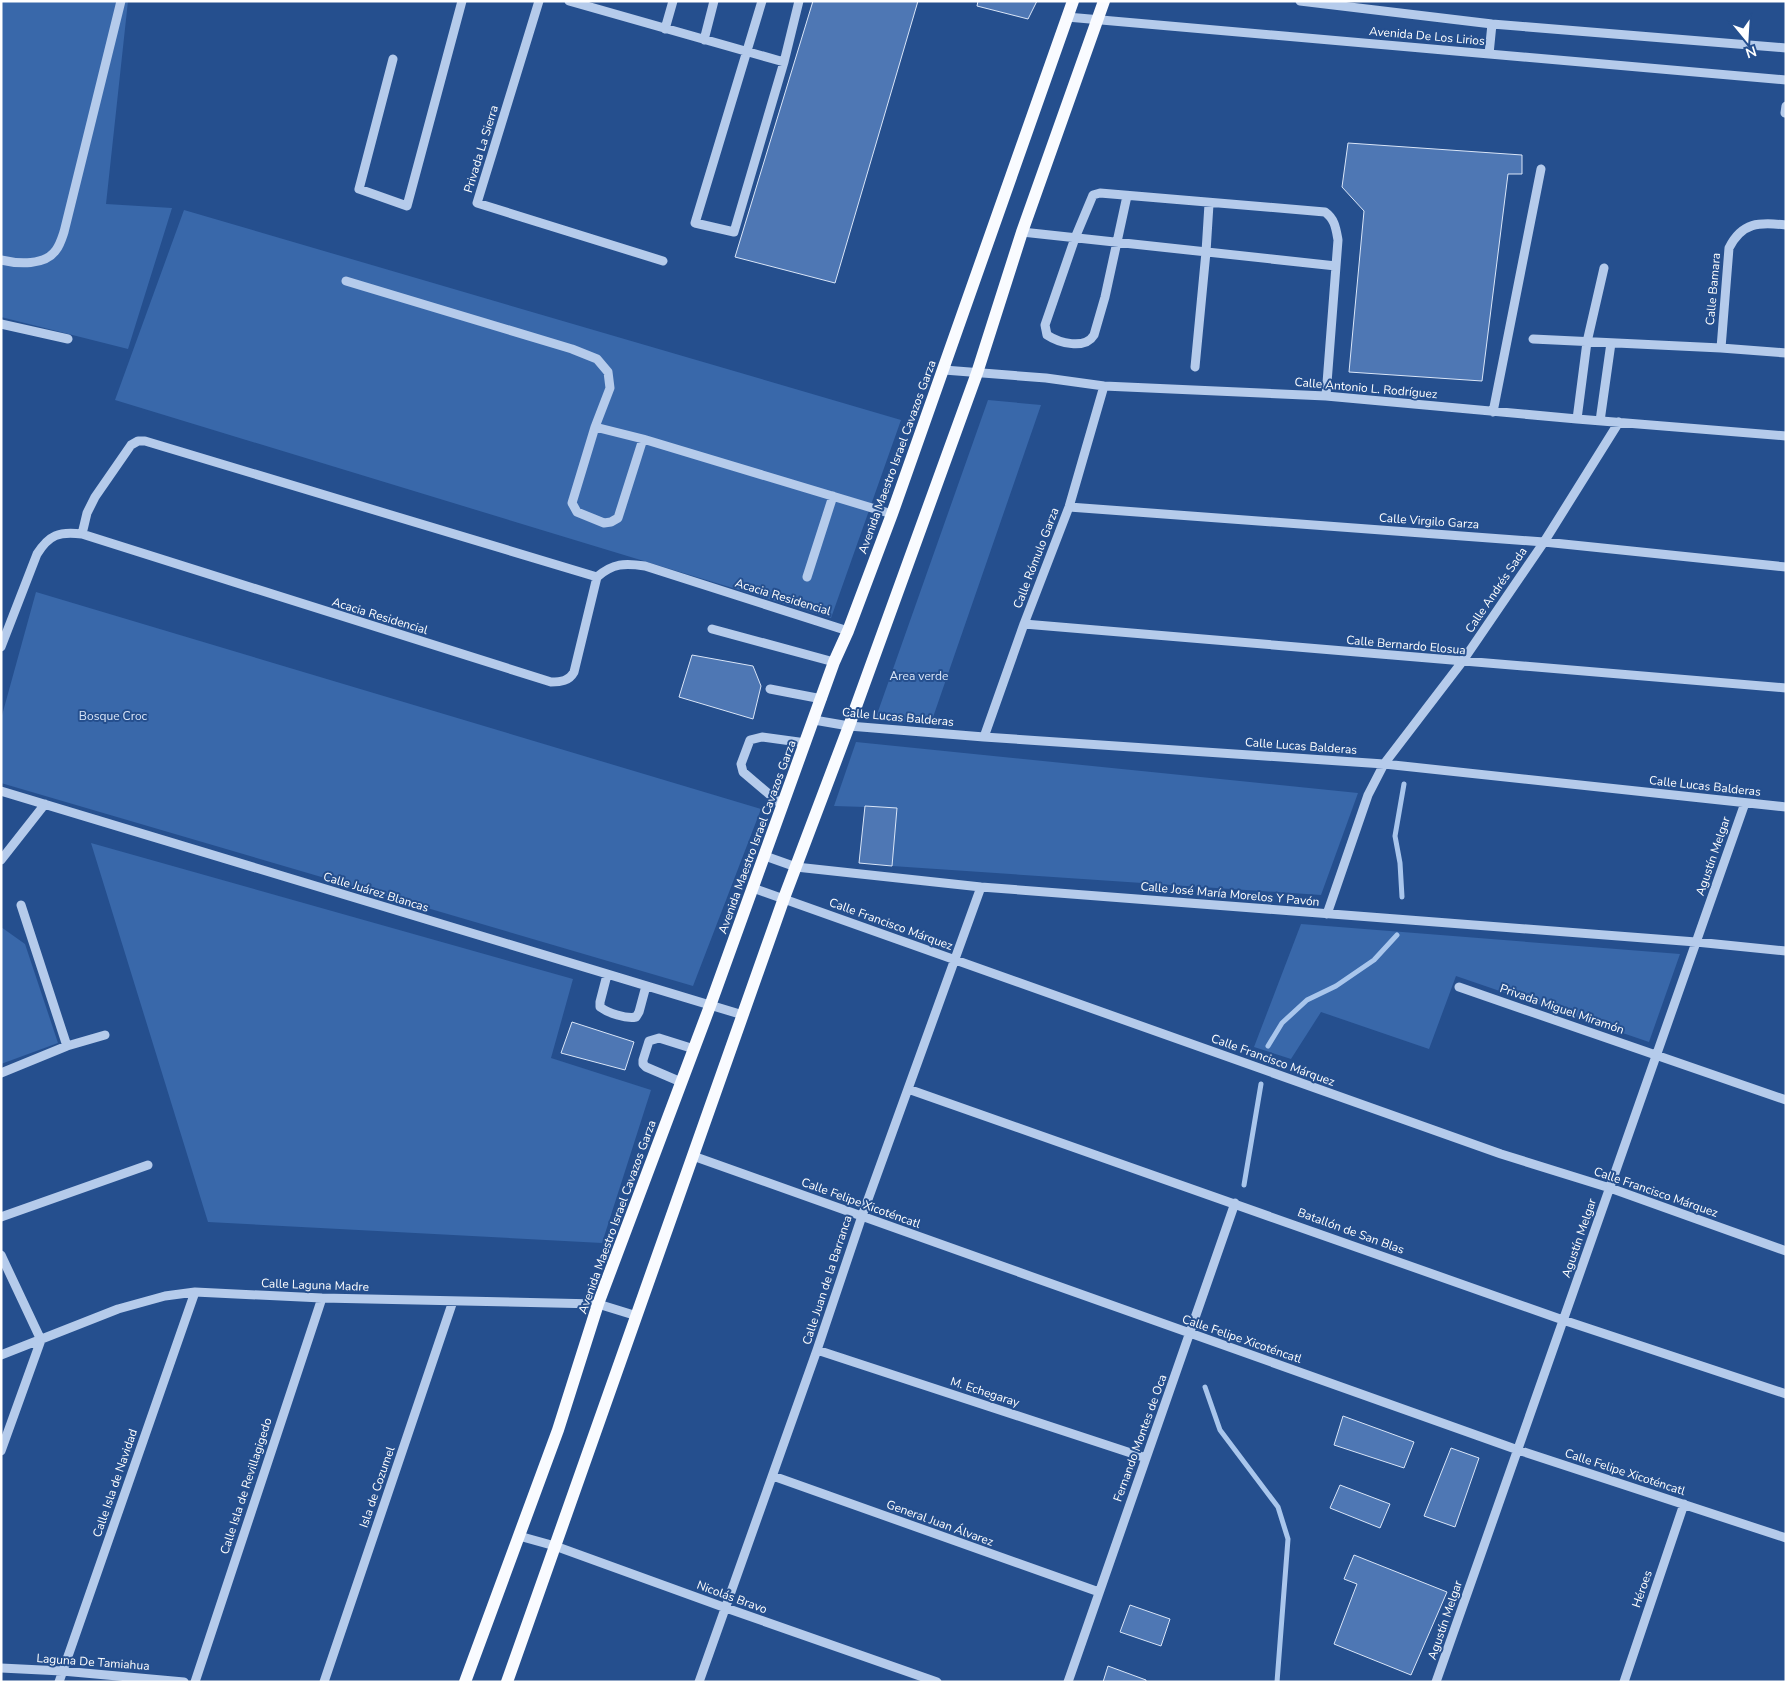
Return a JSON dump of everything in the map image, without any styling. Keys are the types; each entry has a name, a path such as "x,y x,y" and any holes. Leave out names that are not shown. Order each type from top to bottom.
{"main road":[{"name":"Avenida Maestro Israel Cavazos Garza","path":"465,1682 558,1430 598,1304 710,1006 822,700 834,662 848,631 892,514 1073,1"},
{"path":"507,1682 784,898 849,726 977,373 1022,232 1104,1"}],"street":[{"path":"1,260 16,264 38,262 56,251 64,232 122,1"},
{"path":"393,59 359,189 407,206 462,1"},
{"name":"Privada La Sierra","path":"539,1 477,203 663,261"},
{"path":"569,1 784,62"},
{"path":"665,28 673,1"},
{"path":"704,40 714,1"},
{"path":"762,1 695,222 734,232 784,62 799,1"},
{"name":"Avenida De Los Lirios","path":"1300,1 1492,24 1786,48"},
{"name":"Avenida De Los Lirios","path":"1067,17 1786,80"},
{"path":"1489,54 1492,24"},
{"path":"1493,412 1541,169"},
{"path":"1127,196 1105,297 1094,335 1085,344 1076,344 1050,337 1046,332 1045,325 1075,238 1093,195 1100,193 1208,204 1325,212 1331,217 1337,233 1326,396"},
{"path":"1196,367 1206,252 1208,204"},
{"name":"Calle Bamara","path":"1721,348 1729,248 1734,238 1752,225 1765,223 1786,225"},
{"path":"1022,232 1336,266"},
{"path":"1577,419 1587,342 1604,268"},
{"path":"346,281 572,349 597,359 608,372 610,388 572,503 577,512 604,523 618,518 643,440"},
{"path":"1,324 68,339"},
{"path":"1533,339 1786,353"},
{"path":"1600,421 1612,343"},
{"name":"Calle Antonio L. Rodríguez","path":"944,370 1046,378 1104,386 1326,396 1786,436"},
{"name":"Calle Rómulo Garza","path":"984,737 1024,624 1069,507 1104,386"},
{"name":"Calle Andrés Sada","path":"1327,914 1362,810 1384,764 1462,662 1544,542 1619,422"},
{"path":"596,427 892,514"},
{"path":"82,534 87,513 94,497 131,445 138,441 145,441 597,577"},
{"path":"807,577 833,496"},
{"name":"Calle Virgilo Garza","path":"1069,507 1544,542 1786,567"},
{"name":"Acacia Residencial","path":"1,646 37,554 43,544 53,536 64,532 82,534 551,682 565,681 574,672 597,577 606,569 617,565 645,566 848,631"},
{"name":"Calle Bernardo Elosua","path":"1024,624 1786,688"},
{"path":"712,629 834,662"},
{"path":"770,689 822,700"},
{"name":"Calle Lucas Balderas","path":"814,720 849,726 984,737 1384,764 1786,807"},
{"path":"783,806 743,772 741,764 750,740 762,737 806,743"},
{"name":"Calle Juárez Blancas","path":"1,791 743,1015"},
{"name":"Agustín Melgar","path":"1436,1682 1745,803"},
{"path":"1,860 45,804"},
{"name":"Calle José María Morelos Y Pavón","path":"765,856 796,867 981,887 1696,942 1786,951"},
{"name":"Calle Juan de la Barranca","path":"699,1682 773,1476 862,1216 981,887"},
{"name":"Calle Francisco Márquez","path":"753,888 1492,1151 1610,1188 1786,1251"},
{"path":"21,905 67,1046"},
{"path":"607,974 600,1002 600,1007 604,1010 631,1018 636,1017 646,986"},
{"name":"Privada Miguel Miramón","path":"1459,987 1786,1100"},
{"path":"1,1073 67,1046 105,1035"},
{"path":"681,1082 643,1064 649,1042 659,1038 694,1049"},
{"name":"Batallón de San Blas","path":"908,1089 1563,1320 1786,1394"},
{"name":"Calle Felipe Xicoténcatl","path":"693,1156 1518,1450 1786,1538"},
{"path":"1,1217 148,1165"},
{"name":"Fernando Montes de Oca","path":"1068,1682 1191,1334 1235,1203"},
{"path":"1,1255 41,1340 1,1451"},
{"name":"Calle Laguna Madre","path":"1,1355 118,1310 165,1296 195,1292 322,1298 598,1304 637,1316"},
{"name":"Calle Isla de Navidad","path":"58,1682 195,1292"},
{"name":"Calle Isla de Revillagigedo","path":"195,1682 322,1298"},
{"name":"Isla de Cozumel","path":"324,1682 453,1301"},
{"name":"M. Echegaray","path":"817,1350 1146,1458"},
{"name":"General Juan Álvarez","path":"773,1476 1099,1592"},
{"name":"Héroes","path":"1624,1682 1684,1504"},
{"name":"Nicolás Bravo","path":"519,1536 555,1546 937,1682"},
{"name":"Laguna De Tamiahua","path":"1,1668 62,1671 184,1682"}],"green space":[{"path":"1,1 128,1 106,204 172,208 128,349 1,317"},
{"path":"184,210 901,420 831,618 115,400"},
{"name":"Area verde","path":"988,400 1041,405 931,723 875,720"},
{"name":"Bosque Croc","path":"36,592 761,809 693,986 1,783 1,719"},
{"path":"856,742 1358,793 1321,895 892,866 897,808 834,806"},
{"path":"91,843 573,979 551,1058 651,1090 602,1243 208,1222"},
{"path":"1301,924 1680,954 1649,1042 1456,976 1429,1049 1321,1012 1291,1059 1254,1047"},
{"path":"1,927 25,944 58,1043 1,1064"}],"building":[{"path":"813,1 918,1 835,283 735,257"},
{"path":"978,1 1037,1 1028,19 977,6"},
{"path":"1348,143 1522,155 1522,174 1508,174 1482,381 1349,372 1364,211 1342,187"},
{"path":"692,655 753,666 761,686 753,719 679,697"},
{"path":"865,806 897,808 892,866 859,863"},
{"path":"572,1022 634,1042 625,1070 561,1053"},
{"path":"1343,1416 1414,1442 1404,1468 1334,1445"},
{"path":"1451,1448 1479,1458 1455,1527 1424,1516"},
{"path":"1340,1485 1390,1504 1380,1528 1330,1508"},
{"path":"1354,1555 1447,1592 1411,1675 1334,1644 1357,1584 1344,1579"},
{"path":"1130,1605 1170,1619 1161,1646 1120,1632"},
{"path":"1108,1666 1146,1680 1146,1682 1103,1682"}],"waterway":[{"path":"1402,897 1400,863 1395,836 1404,784"},
{"path":"1268,1046 1282,1023 1307,1000 1336,986 1374,960 1397,935"},
{"path":"1244,1185 1261,1084"},
{"path":"1205,1387 1220,1430 1278,1507 1288,1539 1277,1682"}]}
